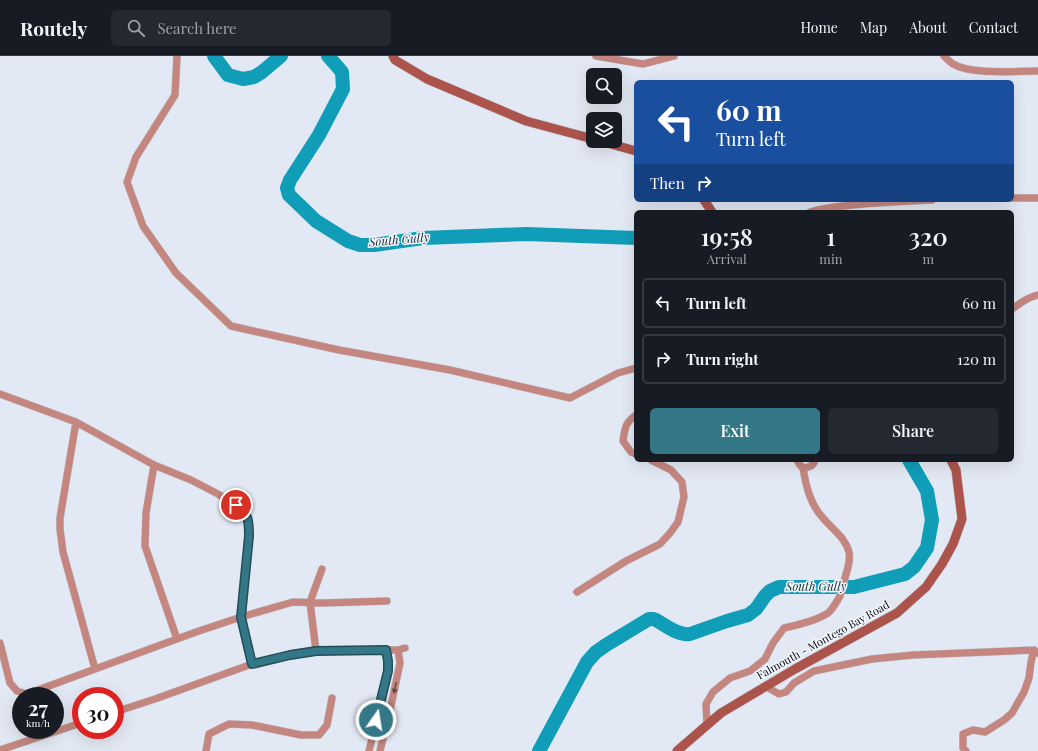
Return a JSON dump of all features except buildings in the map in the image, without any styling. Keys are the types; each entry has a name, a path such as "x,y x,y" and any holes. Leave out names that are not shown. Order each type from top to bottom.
{"main road":[{"path":"393,56 395,60 427,79 526,121 586,137"},
{"path":"622,147 634,150"},
{"name":"Falmouth - Montego Bay Road","path":"677,751 721,713 765,686 897,613 926,587 942,564 953,544 962,519 956,470 952,462"}],"street":[{"path":"177,56 175,95 136,157 127,182 143,226 176,273 231,326 339,350 450,370 570,398 618,373 634,369"},
{"path":"596,56 643,64 674,56"},
{"path":"944,56 953,64 970,70 1038,71"},
{"path":"1014,198 1038,198"},
{"path":"819,210 843,206 892,202"},
{"path":"1014,308 1038,295"},
{"path":"0,394 76,422 154,466 191,480 218,494 243,510 249,523 249,536 241,617 252,664"},
{"path":"634,417 625,428 623,441 631,452 634,453"},
{"path":"76,422 60,518 60,529 63,552 95,669"},
{"path":"577,592 626,561 660,544 678,522 684,497 682,482 671,470 655,462"},
{"path":"707,726 706,704 713,692 730,678 750,670 766,659 773,643 784,628 812,620 829,612 840,596 850,563 849,552 843,540 822,518 815,508 810,497 803,468 798,462"},
{"path":"803,468 811,467 814,462"},
{"path":"154,466 146,513 145,546 177,639"},
{"path":"316,651 310,602 322,569"},
{"path":"0,643 10,683 17,691 27,694 177,639 241,617 293,602 387,601"},
{"path":"124,709 252,664 290,655 316,651 401,649 400,663 381,748 371,743"},
{"path":"369,751 388,671 386,650"},
{"path":"765,686 779,694 786,692 794,683 814,671 872,659 913,655 1036,652 1031,662 1029,678 1024,692 1012,713 985,732 973,730 963,734 963,748 966,751"},
{"path":"206,751 209,734 229,724 252,725 301,735 319,735 327,725 332,698"},
{"path":"0,750 72,726"}],"waterway":[{"name":"South Gully","path":"214,56 228,75 243,79 254,77 281,56"},
{"name":"South Gully","path":"328,56 342,72 343,89 319,135 290,180 287,188 289,195 316,221 348,241 360,245 374,245 423,238 526,234 634,238"},
{"name":"South Gully","path":"539,751 587,662 596,652 606,645 649,619 656,620 681,634 690,634 748,615 756,609 770,591 779,587 854,587 905,574 914,567 927,548 932,520 927,491 910,462"}],"route":[{"path":"236,505 243,510 249,523 241,617 252,664 290,655 316,651 386,650 388,671 376,720"}]}
